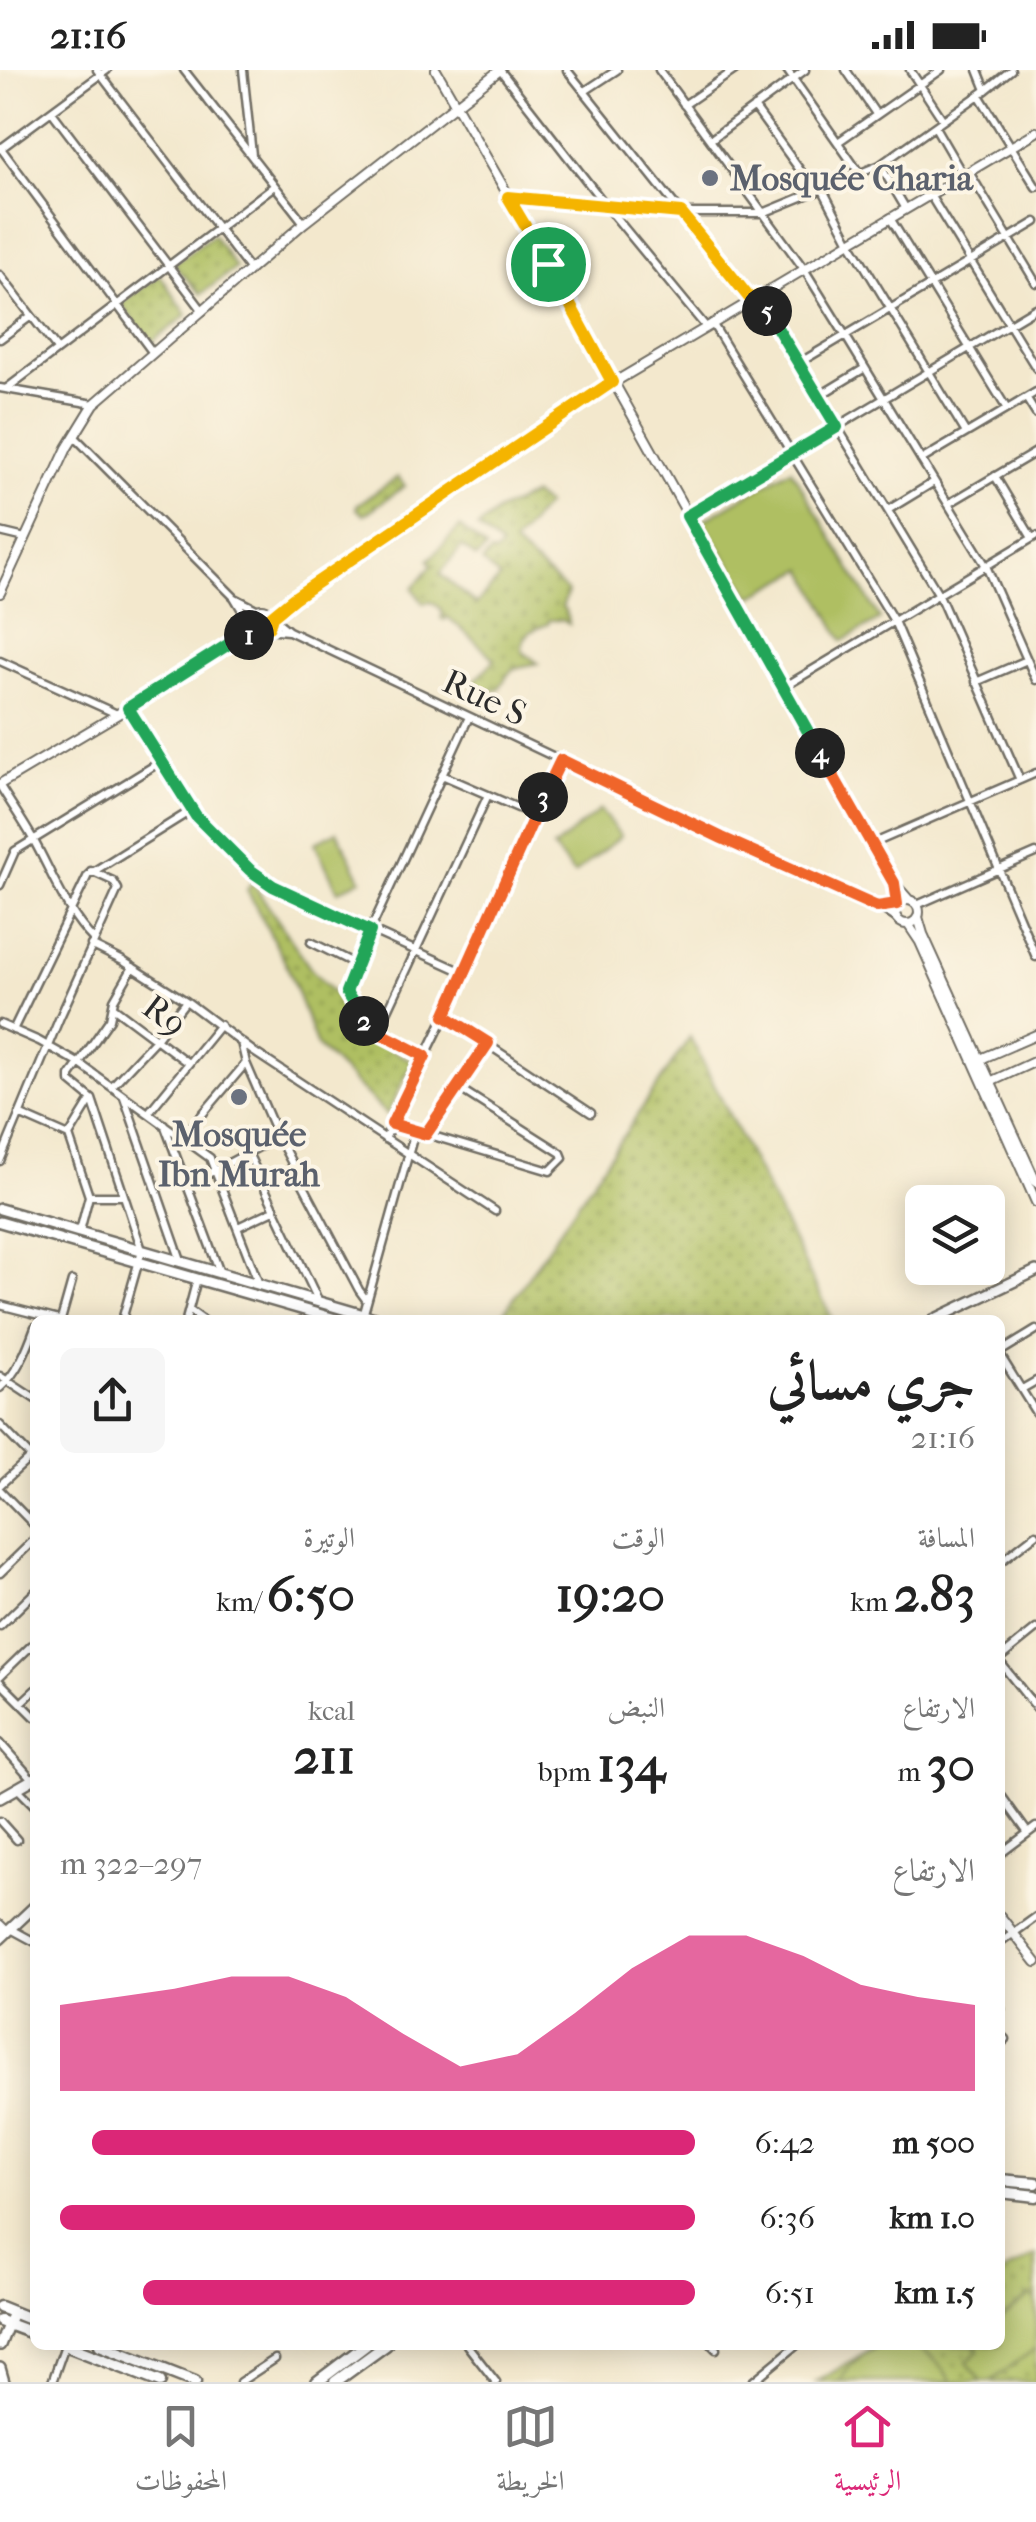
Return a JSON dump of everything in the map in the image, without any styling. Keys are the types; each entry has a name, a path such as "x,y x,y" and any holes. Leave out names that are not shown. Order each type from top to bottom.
{"main road":[{"path":"0,1209 357,1315"},
{"path":"0,1222 322,1315"},
{"path":"944,1315 1036,1271"},
{"path":"0,1798 30,1781"},
{"path":"5,1931 30,1910"},
{"path":"1005,2180 1033,2182 1033,2196 1005,2193"},
{"path":"4,2315 30,2320"},
{"path":"4,2315 30,2331"},
{"path":"0,2345 4,2315"},
{"path":"79,2350 159,2382"},
{"path":"113,2350 196,2382"},
{"path":"317,2382 359,2350"},
{"path":"335,2382 379,2350"},
{"path":"0,2368 4,2382"}],"street":[{"path":"184,70 304,224"},
{"path":"242,70 252,156"},
{"path":"436,70 894,883 913,902 977,1061"},
{"path":"0,592 74,436 94,404 304,224 500,70 607,207 709,325 894,621 1036,958"},
{"path":"568,70 681,213 755,298 799,363 939,594 1020,780"},
{"path":"584,92 617,70"},
{"path":"658,70 804,270 845,335 986,566 1036,680"},
{"path":"788,70 860,174"},
{"path":"710,140 805,70"},
{"path":"846,70 876,115"},
{"path":"910,70 943,120"},
{"path":"838,142 941,70"},
{"path":"978,70 982,93 1036,187"},
{"path":"508,197 681,213 763,213 880,165 1011,70"},
{"path":"684,105 732,71"},
{"path":"154,353 0,148 102,72 250,270"},
{"path":"754,107 819,191 966,433"},
{"path":"52,112 204,310"},
{"path":"935,127 1036,283"},
{"path":"232,642 252,621 254,612 267,614 294,598 612,382 1036,132"},
{"path":"880,165 906,209"},
{"path":"3,388 274,186"},
{"path":"930,195 1036,368"},
{"path":"890,218 1007,409"},
{"path":"799,363 1036,222"},
{"path":"0,276 57,349"},
{"path":"687,516 1036,308"},
{"path":"0,339 30,316"},
{"path":"819,396 865,368"},
{"path":"3,388 94,404"},
{"path":"921,460 1036,392"},
{"path":"1026,398 1036,414"},
{"path":"74,436 234,597 242,612 263,629"},
{"path":"948,504 1035,453"},
{"path":"783,688 1034,537 995,476"},
{"path":"888,510 934,482"},
{"path":"0,532 25,538"},
{"name":"Rue S","path":"234,597 289,631 897,919"},
{"path":"267,614 272,624 232,642 0,785 93,942 495,1212"},
{"name":"Rue S","path":"263,629 289,631"},
{"path":"976,682 1027,660"},
{"path":"0,661 117,714"},
{"path":"128,708 192,810 259,878 463,972"},
{"path":"425,1056 367,1024 347,997 346,987 469,718"},
{"path":"385,1140 561,760"},
{"path":"0,886 12,856 33,839 160,762"},
{"path":"872,844 1036,773"},
{"path":"442,775 534,815"},
{"path":"378,1032 488,795"},
{"path":"13,1030 91,871 192,810"},
{"path":"877,907 913,902 1036,853"},
{"path":"0,1162 3,1144 118,888 113,881 91,871"},
{"path":"894,883 897,919 908,924 918,937 1036,1182"},
{"path":"908,924 918,917"},
{"path":"311,942 355,964"},
{"path":"123,1315 142,1250 92,1098 70,1081 70,1076 110,1019 132,967"},
{"path":"112,1086 186,1001"},
{"name":"R9","path":"112,1007 188,1064"},
{"path":"445,1016 591,1113"},
{"path":"0,1024 80,1064 210,1158 259,1284"},
{"path":"149,1112 220,1026"},
{"path":"977,1061 1036,1035"},
{"path":"241,1042 278,1137 367,1301"},
{"path":"426,1134 488,1043"},
{"path":"987,1083 1036,1061"},
{"path":"184,1136 246,1063"},
{"path":"987,1083 1036,1202"},
{"path":"392,1124 550,1171 563,1158 561,1153 457,1087"},
{"path":"123,1094 181,1261"},
{"path":"68,1136 92,1098"},
{"path":"18,1114 68,1136 89,1196 80,1231"},
{"path":"164,1122 220,1272"},
{"path":"364,1315 414,1131"},
{"path":"187,1185 278,1137"},
{"path":"248,1154 318,1301"},
{"path":"89,1196 123,1196"},
{"path":"238,1226 274,1210"},
{"path":"187,1315 197,1279"},
{"path":"62,1315 72,1281"},
{"path":"0,1304 30,1318"},
{"path":"188,1310 196,1315"},
{"path":"1005,1351 1036,1330"},
{"path":"0,1388 8,1382 30,1340"},
{"path":"1005,1362 1036,1414"},
{"path":"0,1376 30,1396"},
{"path":"1022,1390 1036,1381"},
{"path":"0,1425 30,1452"},
{"path":"30,1458 0,1488 30,1521"},
{"path":"1005,1558 1036,1534"},
{"path":"0,1573 30,1543"},
{"path":"0,1626 30,1597"},
{"path":"1005,1656 1036,1629"},
{"path":"30,1647 0,1679 30,1712"},
{"path":"1005,1667 1036,1708"},
{"path":"21,1703 30,1695"},
{"path":"0,1743 30,1775"},
{"path":"17,1788 30,1801"},
{"path":"1005,1801 1028,1833"},
{"path":"0,1822 17,1840"},
{"path":"1005,1850 1036,1827"},
{"path":"1005,1940 1036,1917"},
{"path":"1005,1923 1036,1962"},
{"path":"5,1931 30,1940"},
{"path":"52,2382 64,2350"},
{"path":"471,2350 496,2382"},
{"path":"752,2382 790,2350"},
{"path":"240,2382 276,2359"}],"green space":[{"path":"213,235 236,268 201,294 173,264"},
{"path":"160,275 187,315 150,344 121,304"},
{"path":"791,469 880,619 843,641 804,569 751,597 702,521"},
{"path":"398,477 405,486 364,515 357,509 357,505"},
{"path":"533,495 546,505 513,544 568,592 562,607 569,624 549,620 529,633 522,651 538,663 514,669 498,690 479,695 472,684 495,659 448,617 441,618 440,608 431,602 423,603 413,588 432,565 429,560 460,527 486,549 476,558 462,546 440,574 476,604 500,578 482,562 501,547 478,528 498,511"},
{"path":"600,810 621,836 574,874 553,848"},
{"path":"337,831 361,879 338,891 315,843"},
{"path":"252,882 348,1018 372,1040 413,1061 387,1115 317,1046 287,966 247,890"},
{"path":"690,1037 830,1315 502,1315"},
{"path":"1036,2255 1036,2382 817,2382 869,2350 1005,2350 1005,2271"},
{"path":"1031,2295 1036,2301 1036,2348 990,2382 982,2382 967,2362 978,2350 1005,2350 1005,2315"},
{"path":"872,2350 920,2350 940,2365 953,2382 840,2382 860,2357"}],"place":[{"name":"Mosquée Charia","path":"710,178"},
{"name":"Mosquée Ibn Murah","path":"239,1097"}],"route":[{"path":"508,197 681,213 751,300 758,296 837,427 687,516 894,883 898,903 877,907 561,760 445,1016 488,1043 426,1134 392,1124 425,1056 372,1029 347,997 346,987 370,931 273,886 250,870 196,816 128,708 232,642 269,627 272,616 294,598 612,382 548,264 508,197"}]}
